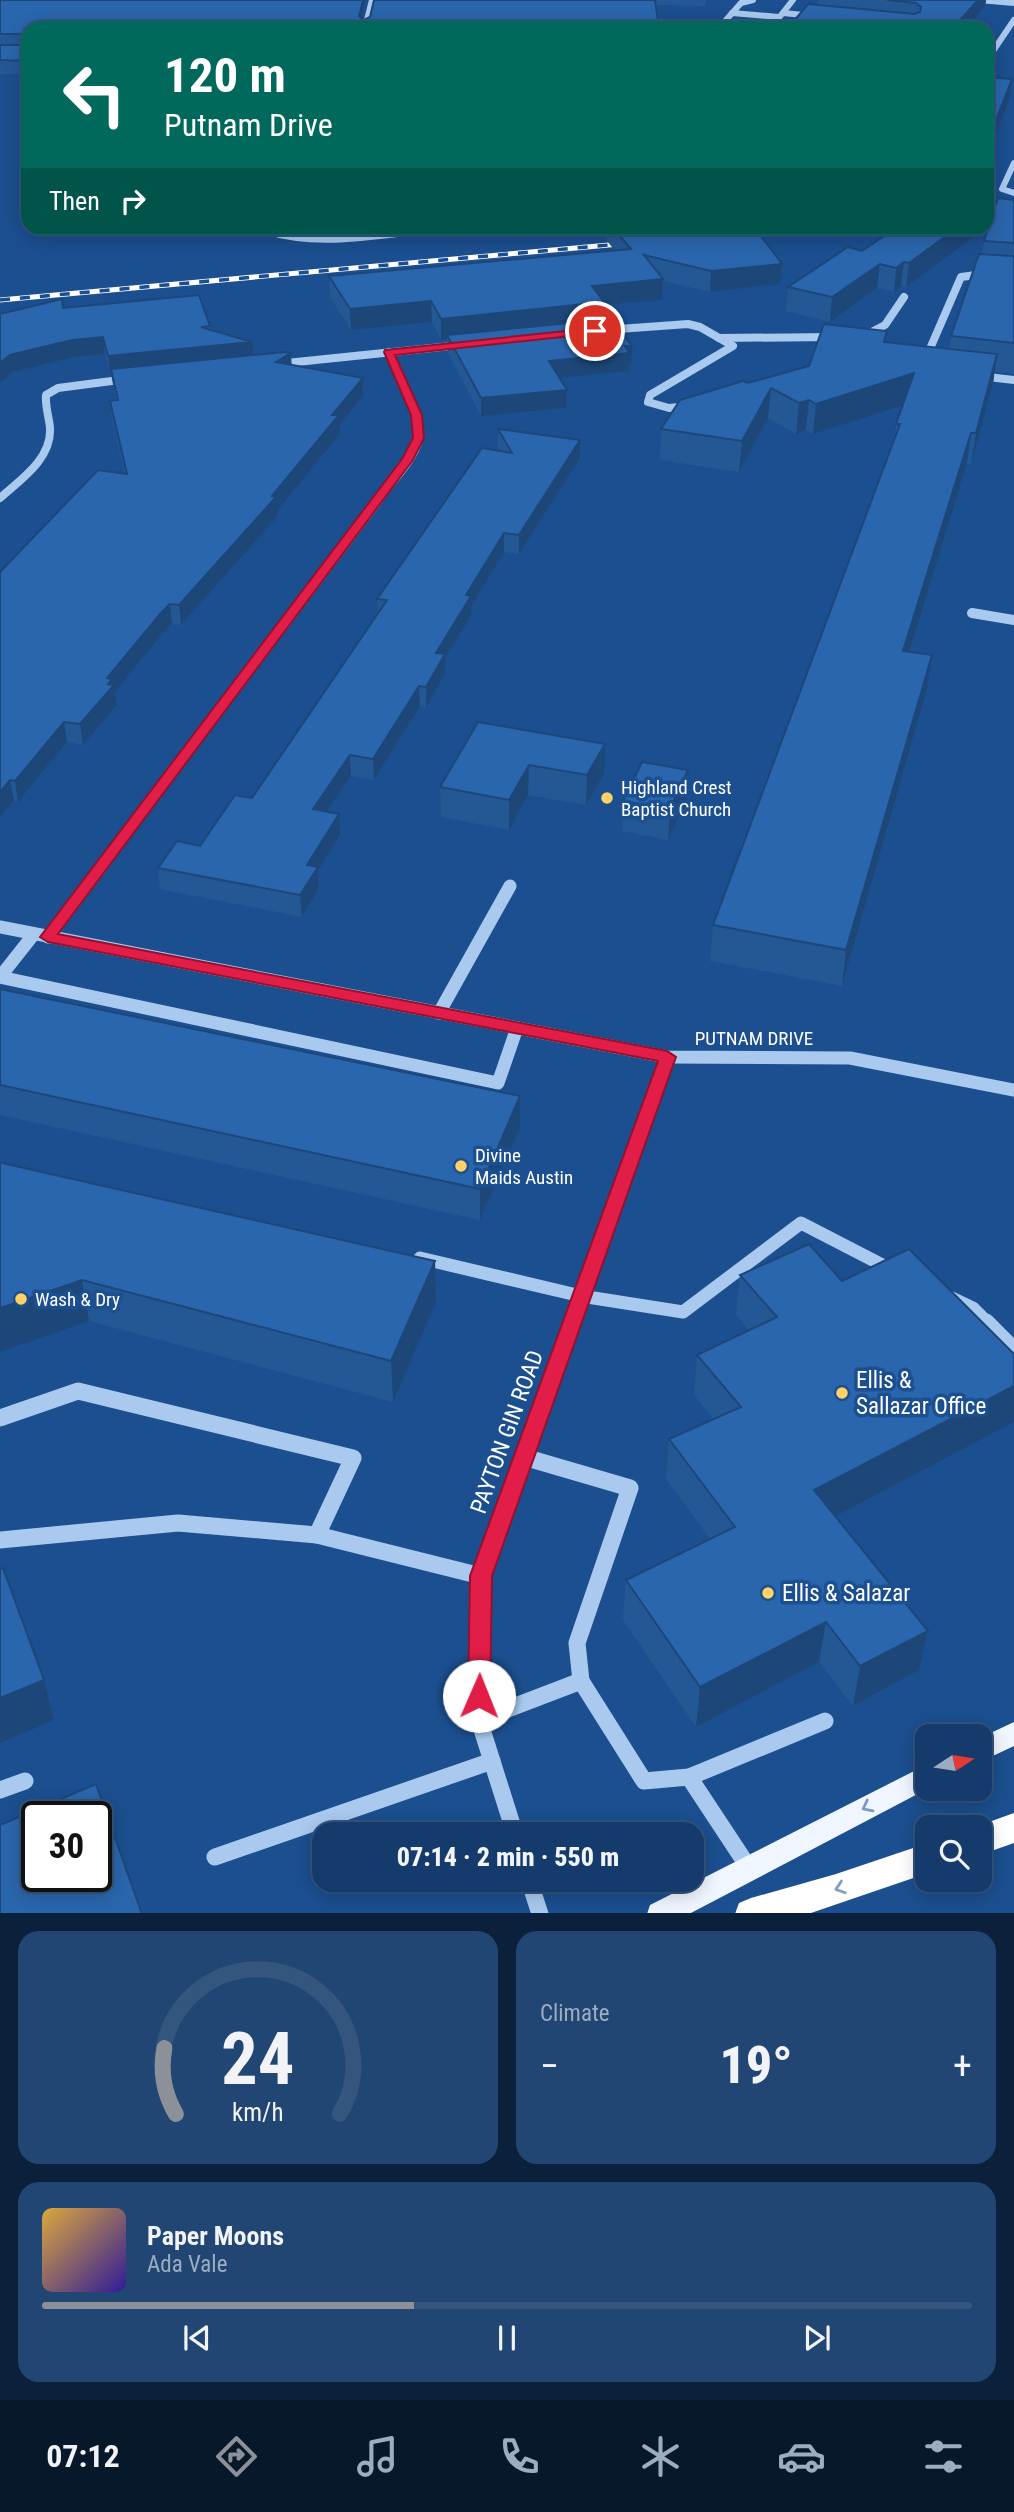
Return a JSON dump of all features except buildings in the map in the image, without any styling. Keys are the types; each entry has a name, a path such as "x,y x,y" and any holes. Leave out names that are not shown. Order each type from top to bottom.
{"highway":[{"path":"992,1836 1014,1828"},
{"path":"751,1913 836,1890 915,1863"}],"main road":[{"path":"992,1744 1014,1734"},
{"path":"660,1913 915,1783"}],"street":[{"path":"367,21 372,0"},
{"path":"725,21 740,2 753,0"},
{"path":"776,21 793,0"},
{"path":"979,0 1014,3"},
{"path":"732,13 822,17"},
{"path":"994,50 1014,20"},
{"path":"1014,163 1002,188 1014,193"},
{"path":"275,235 307,239 355,235"},
{"path":"933,370 929,364 929,351 961,277 976,275 1014,278"},
{"path":"860,335 883,329 890,323 904,297"},
{"path":"591,331 680,323 700,327 733,346 650,395 648,402 659,408 673,410 704,402"},
{"path":"719,338 839,336"},
{"path":"267,365 470,344"},
{"path":"48,937 408,460 419,438 416,415 389,352"},
{"path":"967,374 1014,380"},
{"path":"0,498 46,450 50,435 46,395 58,388 132,378"},
{"path":"972,613 1014,620"},
{"path":"439,1013 510,887"},
{"name":"PUTNAM DRIVE","path":"0,927 667,1057 850,1058 1014,1090"},
{"path":"34,934 1,977 498,1083 517,1028"},
{"name":"PAYTON GIN ROAD","path":"511,1822 479,1720 481,1576 667,1057"},
{"path":"410,1256 581,1296 683,1312 801,1223 913,1280"},
{"path":"937,1291 973,1308 1014,1350"},
{"path":"0,1418 78,1391 353,1458 317,1535"},
{"path":"524,1457 630,1488 577,1643 581,1681 644,1781 689,1777 825,1721"},
{"path":"0,1540 178,1522 317,1535 481,1576"},
{"path":"479,1720 581,1681"},
{"path":"215,1857 492,1761"},
{"path":"689,1777 749,1868"},
{"path":"0,1790 25,1780"},
{"path":"533,1892 540,1913"}],"railway":[{"path":"994,209 1014,208"},
{"path":"0,300 631,243"}],"place":[{"name":"Highland Crest Baptist Church","path":"607,798"},
{"name":"Divine Maids Austin","path":"461,1166"},
{"name":"Wash & Dry","path":"21,1299"},
{"name":"Ellis & Sallazar Office","path":"842,1393"},
{"name":"Ellis & Salazar","path":"768,1593"}],"route":[{"path":"479,1696 481,1576 667,1057 48,937 408,460 419,438 416,415 389,352 595,331"}]}
